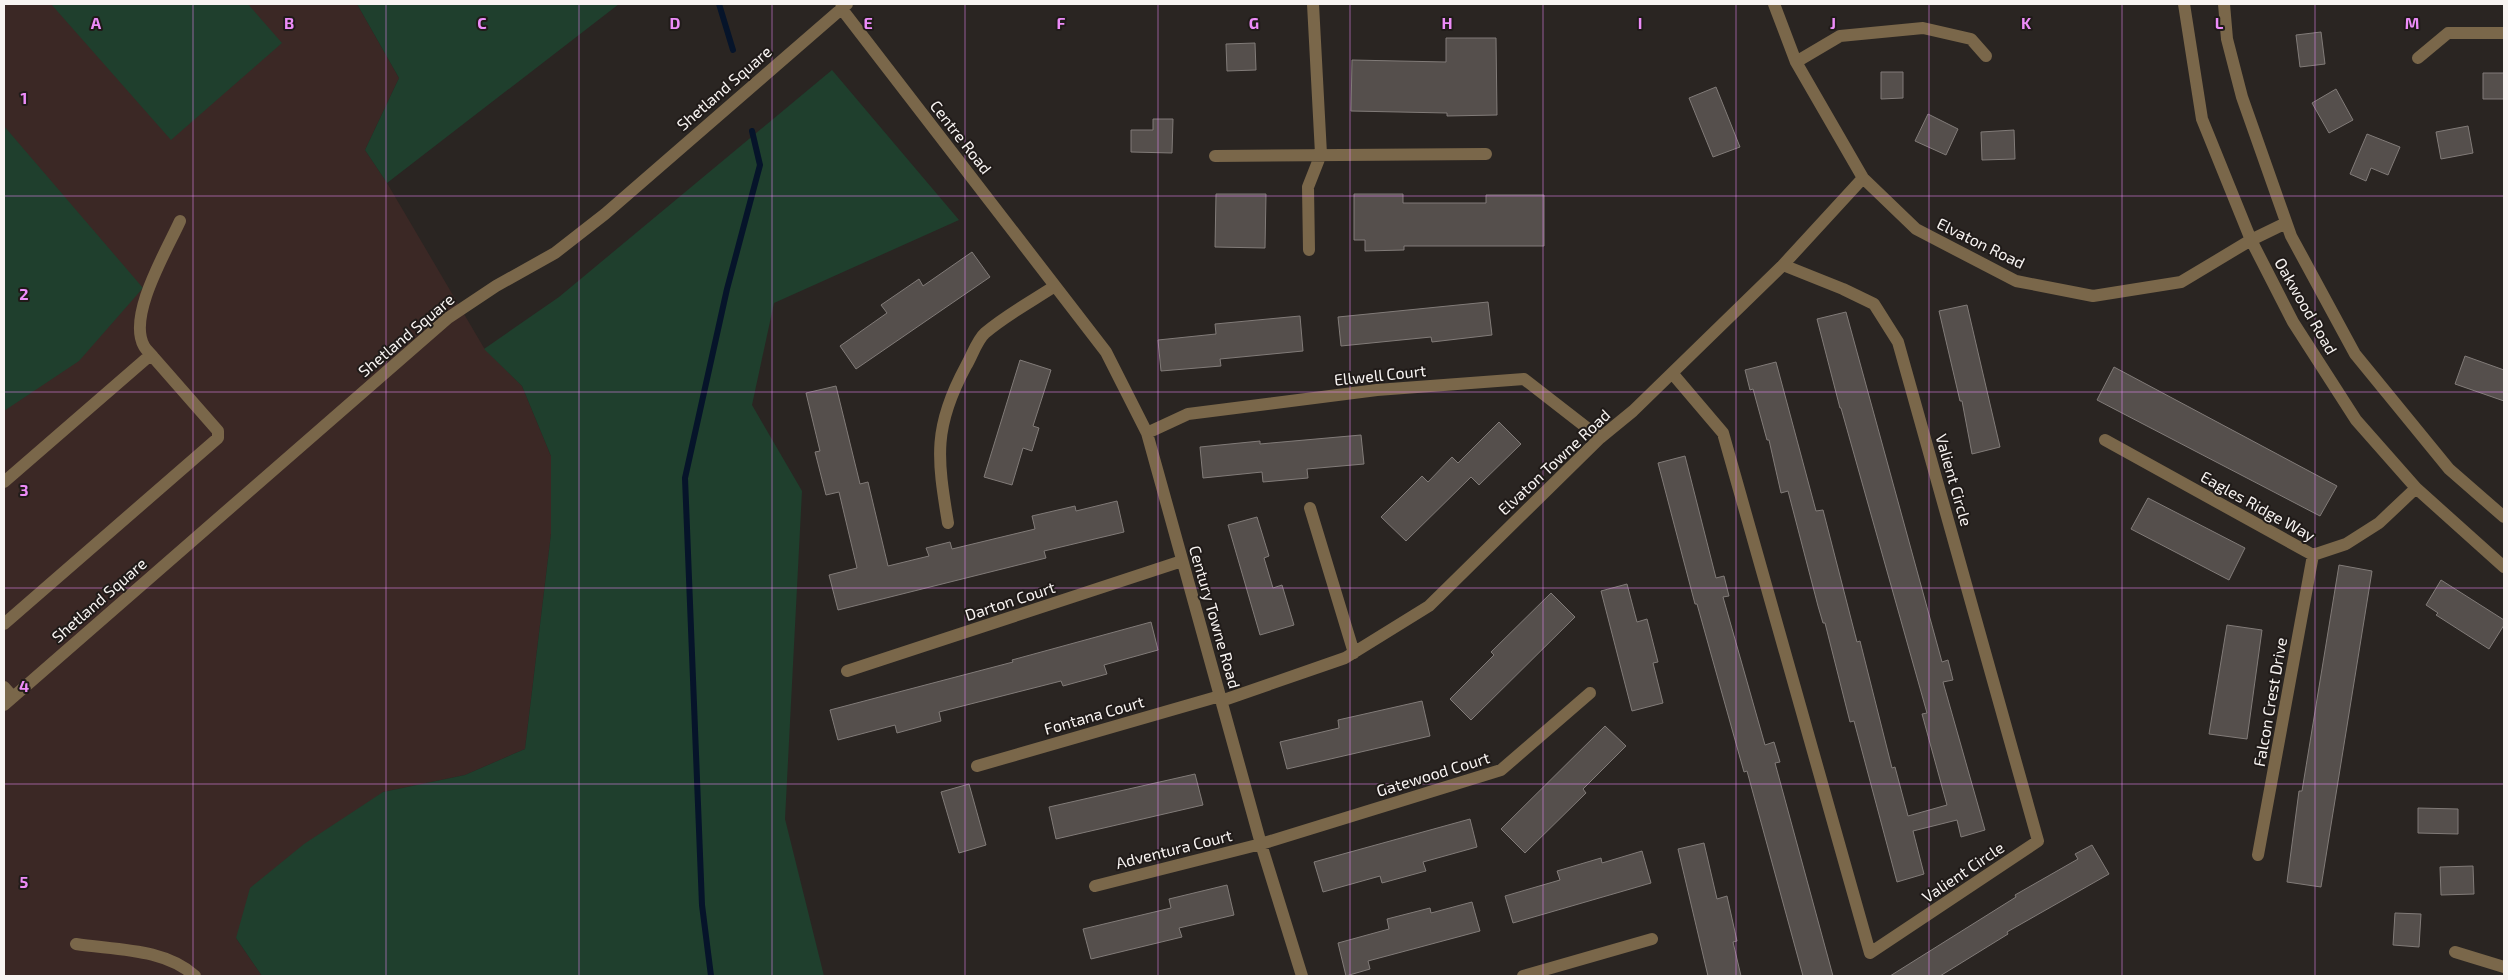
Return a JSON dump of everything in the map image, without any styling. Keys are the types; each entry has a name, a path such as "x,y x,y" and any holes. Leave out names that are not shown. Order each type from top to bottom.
{"street":[{"path":"1309,250 1308,187 1321,154 1313,4"},
{"name":"Elvaton Road","path":"1774,4 1796,62 1863,178 1916,229 2016,281 2093,296 2182,282 2251,240 2286,223"},
{"name":"Oakwood Road","path":"2184,4 2202,119 2251,240 2293,322 2356,420 2416,488 2504,567"},
{"name":"Oakwood Road","path":"2224,4 2228,39 2242,97 2290,236 2355,354 2449,469 2504,517"},
{"name":"Centre Road","path":"844,6 1055,286"},
{"name":"Shetland Square","path":"8,701 448,318 496,286 554,253 605,214 844,6"},
{"path":"1796,62 1840,36 1923,28 1972,39 1986,56"},
{"path":"2418,58 2448,33 2504,33"},
{"path":"1215,156 1486,154"},
{"name":"Elvaton Towne Road","path":"1220,698 1345,658 1429,606 1600,438 1633,411 1783,265 1863,178"},
{"path":"4,624 218,438 218,431 144,346 140,335 140,316 145,297 180,221"},
{"name":"Valient Circle","path":"1672,373 1723,433 1870,954 2038,841 1898,342 1874,304 1843,289 1783,265"},
{"path":"948,523 939,468 940,439 944,413 984,334 1055,286"},
{"name":"Century Towne Road","path":"1055,286 1106,352 1147,433 1261,844 1302,976"},
{"path":"4,482 147,358 154,358"},
{"name":"Ellwell Court","path":"1147,433 1188,414 1377,390 1524,379 1600,438"},
{"name":"Eagles Ridge Way","path":"2105,440 2313,555 2346,544 2379,523 2416,488"},
{"path":"1310,508 1354,653"},
{"name":"Falcon Crest Drive","path":"2258,855 2313,555"},
{"name":"Darton Court","path":"847,671 1182,561"},
{"path":"4,687 8,701"},
{"name":"Gatewood Court","path":"1261,844 1501,770 1590,693"},
{"name":"Fontana Court","path":"977,766 1220,698"},
{"name":"Adventura Court","path":"1095,886 1261,844"},
{"path":"1523,976 1652,938"},
{"path":"76,944 164,957 195,976"},
{"path":"2454,952 2504,967"}],"shaded area":[{"path":"4,4 357,4 399,78 365,150 387,183 484,348 522,386 551,456 551,534 525,749 465,775 383,792 236,938 262,976 4,976"}],"green space":[{"path":"51,4 248,4 282,43 171,140"},
{"path":"357,4 619,4 387,183 365,150 399,78"},
{"path":"832,70 959,220 774,303 752,405 802,491 785,819 824,976 262,976 236,938 250,888 304,844 383,792 465,775 525,749 551,534 551,456 522,386 484,349 559,297"},
{"path":"4,126 143,288 79,361 4,411"}],"building":[{"path":"2321,32 2325,64 2300,67 2296,35"},
{"path":"1446,38 1496,38 1497,115 1447,116 1447,113 1351,111 1352,60 1446,62"},
{"path":"1255,43 1256,70 1227,71 1226,44"},
{"path":"1881,72 1903,72 1903,98 1881,99"},
{"path":"2483,73 2504,73 2504,99 2483,99"},
{"path":"1716,87 1740,147 1713,157 1689,98"},
{"path":"2336,89 2353,120 2329,133 2312,103"},
{"path":"1928,114 1958,129 1946,155 1915,141"},
{"path":"1153,119 1173,119 1172,153 1131,152 1131,130 1153,130"},
{"path":"2468,126 2473,153 2441,159 2436,132"},
{"path":"2014,130 2015,159 1982,160 1981,132"},
{"path":"2367,134 2400,147 2388,175 2371,168 2366,181 2350,174"},
{"path":"1216,194 1266,194 1265,248 1215,247"},
{"path":"1354,194 1403,194 1403,203 1486,203 1486,195 1544,195 1544,246 1404,246 1404,250 1365,251 1365,240 1354,240"},
{"path":"972,252 990,277 856,369 840,346 887,313 881,305 919,279 923,286"},
{"path":"1488,302 1492,335 1432,342 1431,337 1341,346 1338,317"},
{"path":"1967,305 2000,447 1972,454 1962,401 1960,401 1939,311"},
{"path":"1846,312 1942,662 1948,660 1953,680 1943,682 1985,830 1961,837 1957,820 1913,831 1924,874 1897,882 1854,721 1850,722 1825,623 1823,623 1818,606 1788,491 1781,493 1769,440 1767,440 1753,389 1750,390 1745,370 1776,362 1816,511 1823,510 1857,642 1860,641 1892,768 1895,767 1908,816 1947,805 1922,714 1927,713 1840,408 1817,319"},
{"path":"1300,316 1303,351 1220,359 1221,366 1161,371 1158,340 1216,334 1215,324"},
{"path":"2465,356 2504,370 2504,401 2455,384"},
{"path":"1020,360 1051,370 1033,426 1039,428 1032,451 1023,448 1012,485 984,477"},
{"path":"2114,367 2337,486 2320,516 2097,400"},
{"path":"836,386 860,484 868,482 888,566 929,556 926,548 950,542 952,549 1035,529 1032,516 1075,506 1076,511 1117,501 1124,532 1044,551 1046,558 838,610 829,575 857,568 839,492 826,495 815,452 820,451 806,393"},
{"path":"1499,422 1521,444 1479,485 1471,477 1406,541 1381,517 1422,476 1428,482 1452,457 1458,463"},
{"path":"1361,435 1364,464 1307,469 1308,478 1263,482 1262,472 1203,478 1200,447 1260,441 1260,444"},
{"path":"1685,456 1716,578 1724,576 1729,596 1723,597 1765,745 1774,742 1780,762 1775,763 1833,976 1803,976 1747,771 1744,772 1697,604 1695,604 1658,463"},
{"path":"2148,498 2245,548 2229,580 2131,529"},
{"path":"1257,517 1269,556 1264,558 1273,588 1282,585 1294,625 1260,635 1228,525"},
{"path":"2339,565 2372,571 2321,887 2287,882 2299,791 2302,791"},
{"path":"2441,580 2504,620 2504,625 2489,649 2436,615 2438,613 2426,605"},
{"path":"1627,584 1637,622 1647,619 1658,662 1653,663 1663,703 1632,711 1601,591"},
{"path":"1551,593 1575,617 1471,720 1450,699 1494,655 1491,652"},
{"path":"1151,622 1158,650 1104,665 1107,674 1063,686 1061,681 939,712 941,721 897,733 895,725 838,740 830,710 1013,662 1012,660"},
{"path":"2227,625 2262,630 2247,739 2209,734"},
{"path":"1422,701 1430,736 1287,769 1280,742 1339,728 1338,720"},
{"path":"1605,726 1626,746 1583,789 1586,793 1525,853 1501,829"},
{"path":"1195,774 1203,805 1056,839 1049,807"},
{"path":"969,784 986,845 959,853 941,792"},
{"path":"2418,808 2458,809 2458,834 2418,833"},
{"path":"1470,819 1477,847 1423,862 1426,871 1382,883 1380,876 1323,892 1314,862"},
{"path":"1704,843 1717,899 1727,896 1737,941 1733,942 1741,976 1708,976 1678,849"},
{"path":"2092,845 2109,874 2007,932 2008,934 1940,976 1890,976 2016,897 2015,895 2078,859 2075,854"},
{"path":"1642,851 1651,883 1513,923 1505,896 1560,880 1557,871 1601,858 1602,863"},
{"path":"2473,866 2474,894 2441,895 2440,867"},
{"path":"1227,885 1234,915 1179,928 1182,937 1091,959 1083,929 1171,908 1169,899"},
{"path":"1472,902 1480,931 1368,961 1370,969 1346,976 1338,943 1389,929 1387,919 1430,908 1431,913"},
{"path":"2395,913 2421,914 2419,947 2393,945"}],"waterway":[{"path":"719,4 733,50"},
{"path":"711,976 702,905 685,478 727,289 760,165 752,131"}]}
